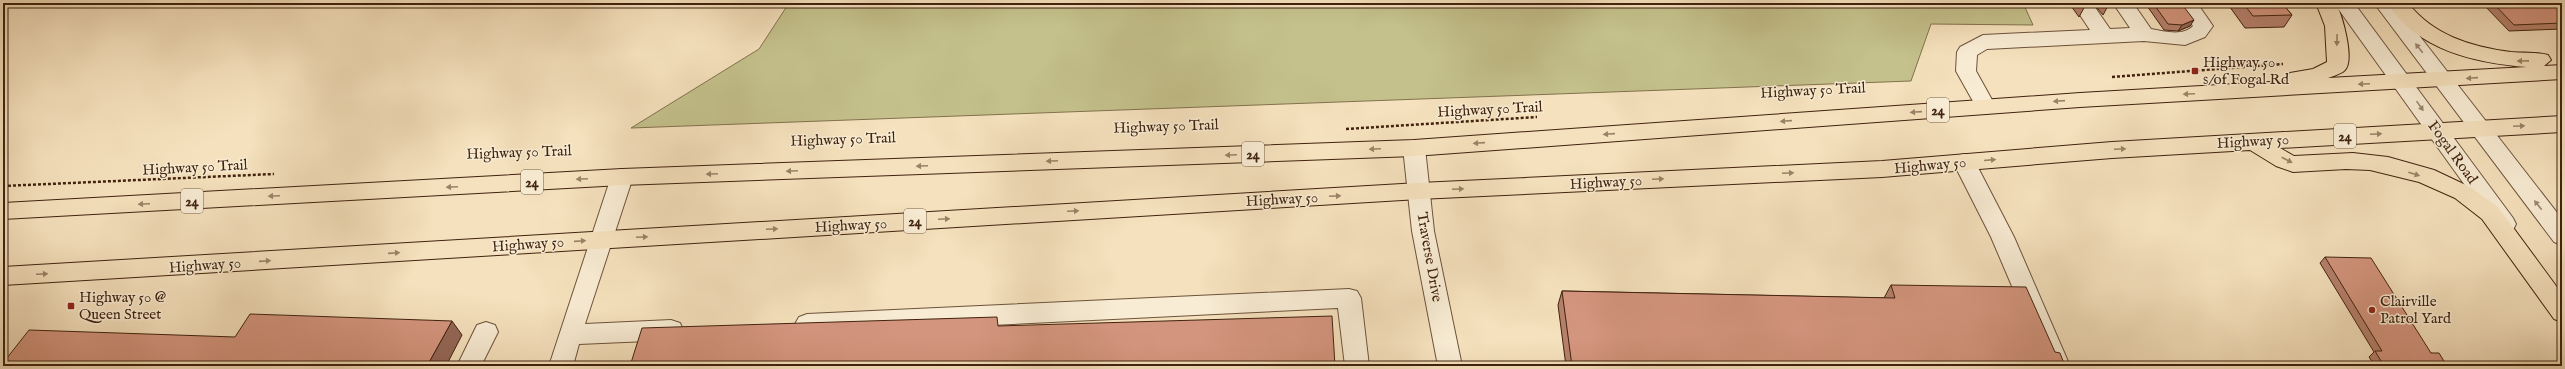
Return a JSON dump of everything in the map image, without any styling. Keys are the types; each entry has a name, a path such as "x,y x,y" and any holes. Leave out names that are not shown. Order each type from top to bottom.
{"main road":[{"path":"2228,92 2236,87 2316,75 2337,66 2336,26 2332,12 2326,3"},
{"path":"2397,3 2419,28 2448,42 2518,61 2562,59"},
{"name":"24","path":"3,211 622,177 1414,148 1986,106 2562,72"},
{"name":"Highway 50","path":"3,276 1419,191 1882,169 2253,141 2562,124"},
{"path":"2253,141 2292,164 2371,162 2396,168 2463,192 2479,202 2490,213 2562,312"},
{"path":"3,197 59,194 72,208"}],"street":[{"path":"2082,3 2104,36"},
{"path":"2123,3 2144,34"},
{"path":"1986,106 1966,71 1967,52 1983,42 2144,34 2167,38 2190,38 2199,33 2203,26 2187,3"},
{"name":"Fogal Road","path":"2344,3 2562,300"},
{"path":"2384,3 2562,236"},
{"name":"Traverse Drive","path":"1414,148 1423,231 1450,366"},
{"path":"1964,162 2011,255 2058,366"},
{"path":"561,366 622,177"},
{"path":"785,325 1349,298 1357,366"},
{"path":"570,335 689,329"},
{"path":"469,366 486,332"}],"path":[{"path":"2110,78 2164,72 2284,64"},
{"name":"Highway 50 Trail","path":"1341,129 1544,117"},
{"name":"Highway 50 Trail","path":"3,186 281,174"}],"shaded area":[{"path":"789,3 2023,3 2033,25 1931,24 1911,81 631,128 759,49"}],"building":[{"path":"2153,3 2181,3 2194,20 2182,25 2168,24"},
{"path":"2243,3 2282,3 2292,15 2253,16"},
{"path":"2493,3 2562,3 2562,23 2514,25"},
{"name":"Clairville Patrol Yard","path":"2325,257 2371,258 2431,353 2439,353 2447,366 2384,366 2375,351 2382,351"},
{"path":"1891,285 2026,287 2055,352 2060,353 2065,366 1572,366 1562,291 1895,298"},
{"path":"250,314 452,321 427,366 3,366 3,363 29,330 235,337"},
{"path":"1332,316 1335,366 630,366 642,328 997,317 998,326"}],"place":[{"name":"Highway 50 s/of Fogal Rd","path":"2195,71"},
{"name":"Highway 50 @ Queen Street","path":"71,306"},
{"name":"Clairville Patrol Yard","path":"2372,310"}]}
